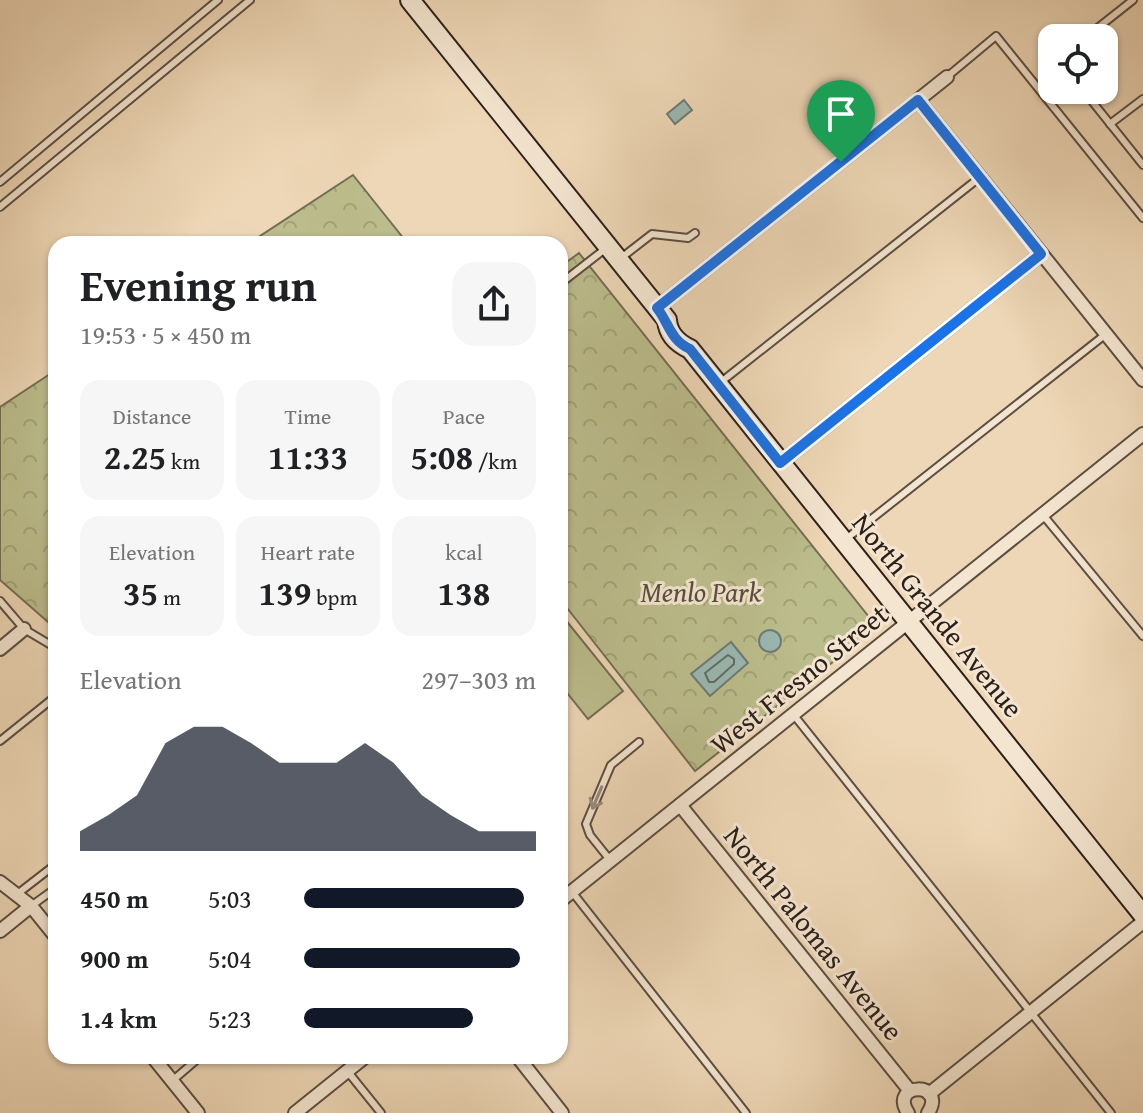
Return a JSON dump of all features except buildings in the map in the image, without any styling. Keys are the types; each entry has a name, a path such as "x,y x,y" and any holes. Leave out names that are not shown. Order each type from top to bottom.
{"main road":[{"name":"North Grande Avenue","path":"413,1 662,314 680,345 690,349 1143,915"}],"street":[{"path":"662,314 947,77"},
{"path":"918,100 1143,380"},
{"path":"780,463 1041,254"},
{"name":"West Fresno Street","path":"568,894 1143,434"},
{"path":"0,649 24,629"},
{"name":"North Palomas Avenue","path":"680,805 910,1091"},
{"path":"0,882 31,906 48,927"},
{"path":"0,931 31,906"},
{"path":"929,1094 1143,922"},
{"path":"158,1064 198,1113"},
{"path":"295,1113 356,1064"},
{"path":"523,1064 562,1113"},
{"path":"906,1112 905,1098 910,1091 918,1088 929,1094 932,1101 929,1113"}],"lane":[{"path":"0,182 218,0"},
{"path":"0,207 250,0"},
{"path":"1103,24 1133,0"},
{"path":"947,77 996,36 1143,218"},
{"path":"1110,124 1143,99"},
{"path":"1094,104 1143,165"},
{"path":"718,384 980,177"},
{"path":"568,279 652,234 688,238 695,233"},
{"path":"843,541 1106,334"},
{"path":"1043,515 1143,636"},
{"path":"0,601 24,629 48,643"},
{"path":"0,741 48,702"},
{"path":"793,714 1111,1113"},
{"path":"611,860 590,835 586,824 611,765 639,742"},
{"path":"16,895 48,870"},
{"path":"572,891 746,1113"},
{"path":"31,906 48,894"},
{"path":"172,1081 192,1064"},
{"path":"348,1071 381,1113"}],"green space":[{"path":"353,175 402,236 260,236"},
{"name":"Menlo Park","path":"579,253 877,627 695,771 568,609 568,261"},
{"path":"48,375 48,622 0,580 0,407"},
{"path":"568,623 623,691 588,719 568,694"}],"water":[{"path":"684,100 692,110 675,124 667,114"},
{"path":"770,630 778,633 781,641 778,649 770,652 762,649 759,641 762,633"},
{"path":"731,642 748,663 710,696 691,674"}],"route":[{"path":"918,100 1041,254 780,463 690,349 680,345 657,308 841,162 918,100"}]}
